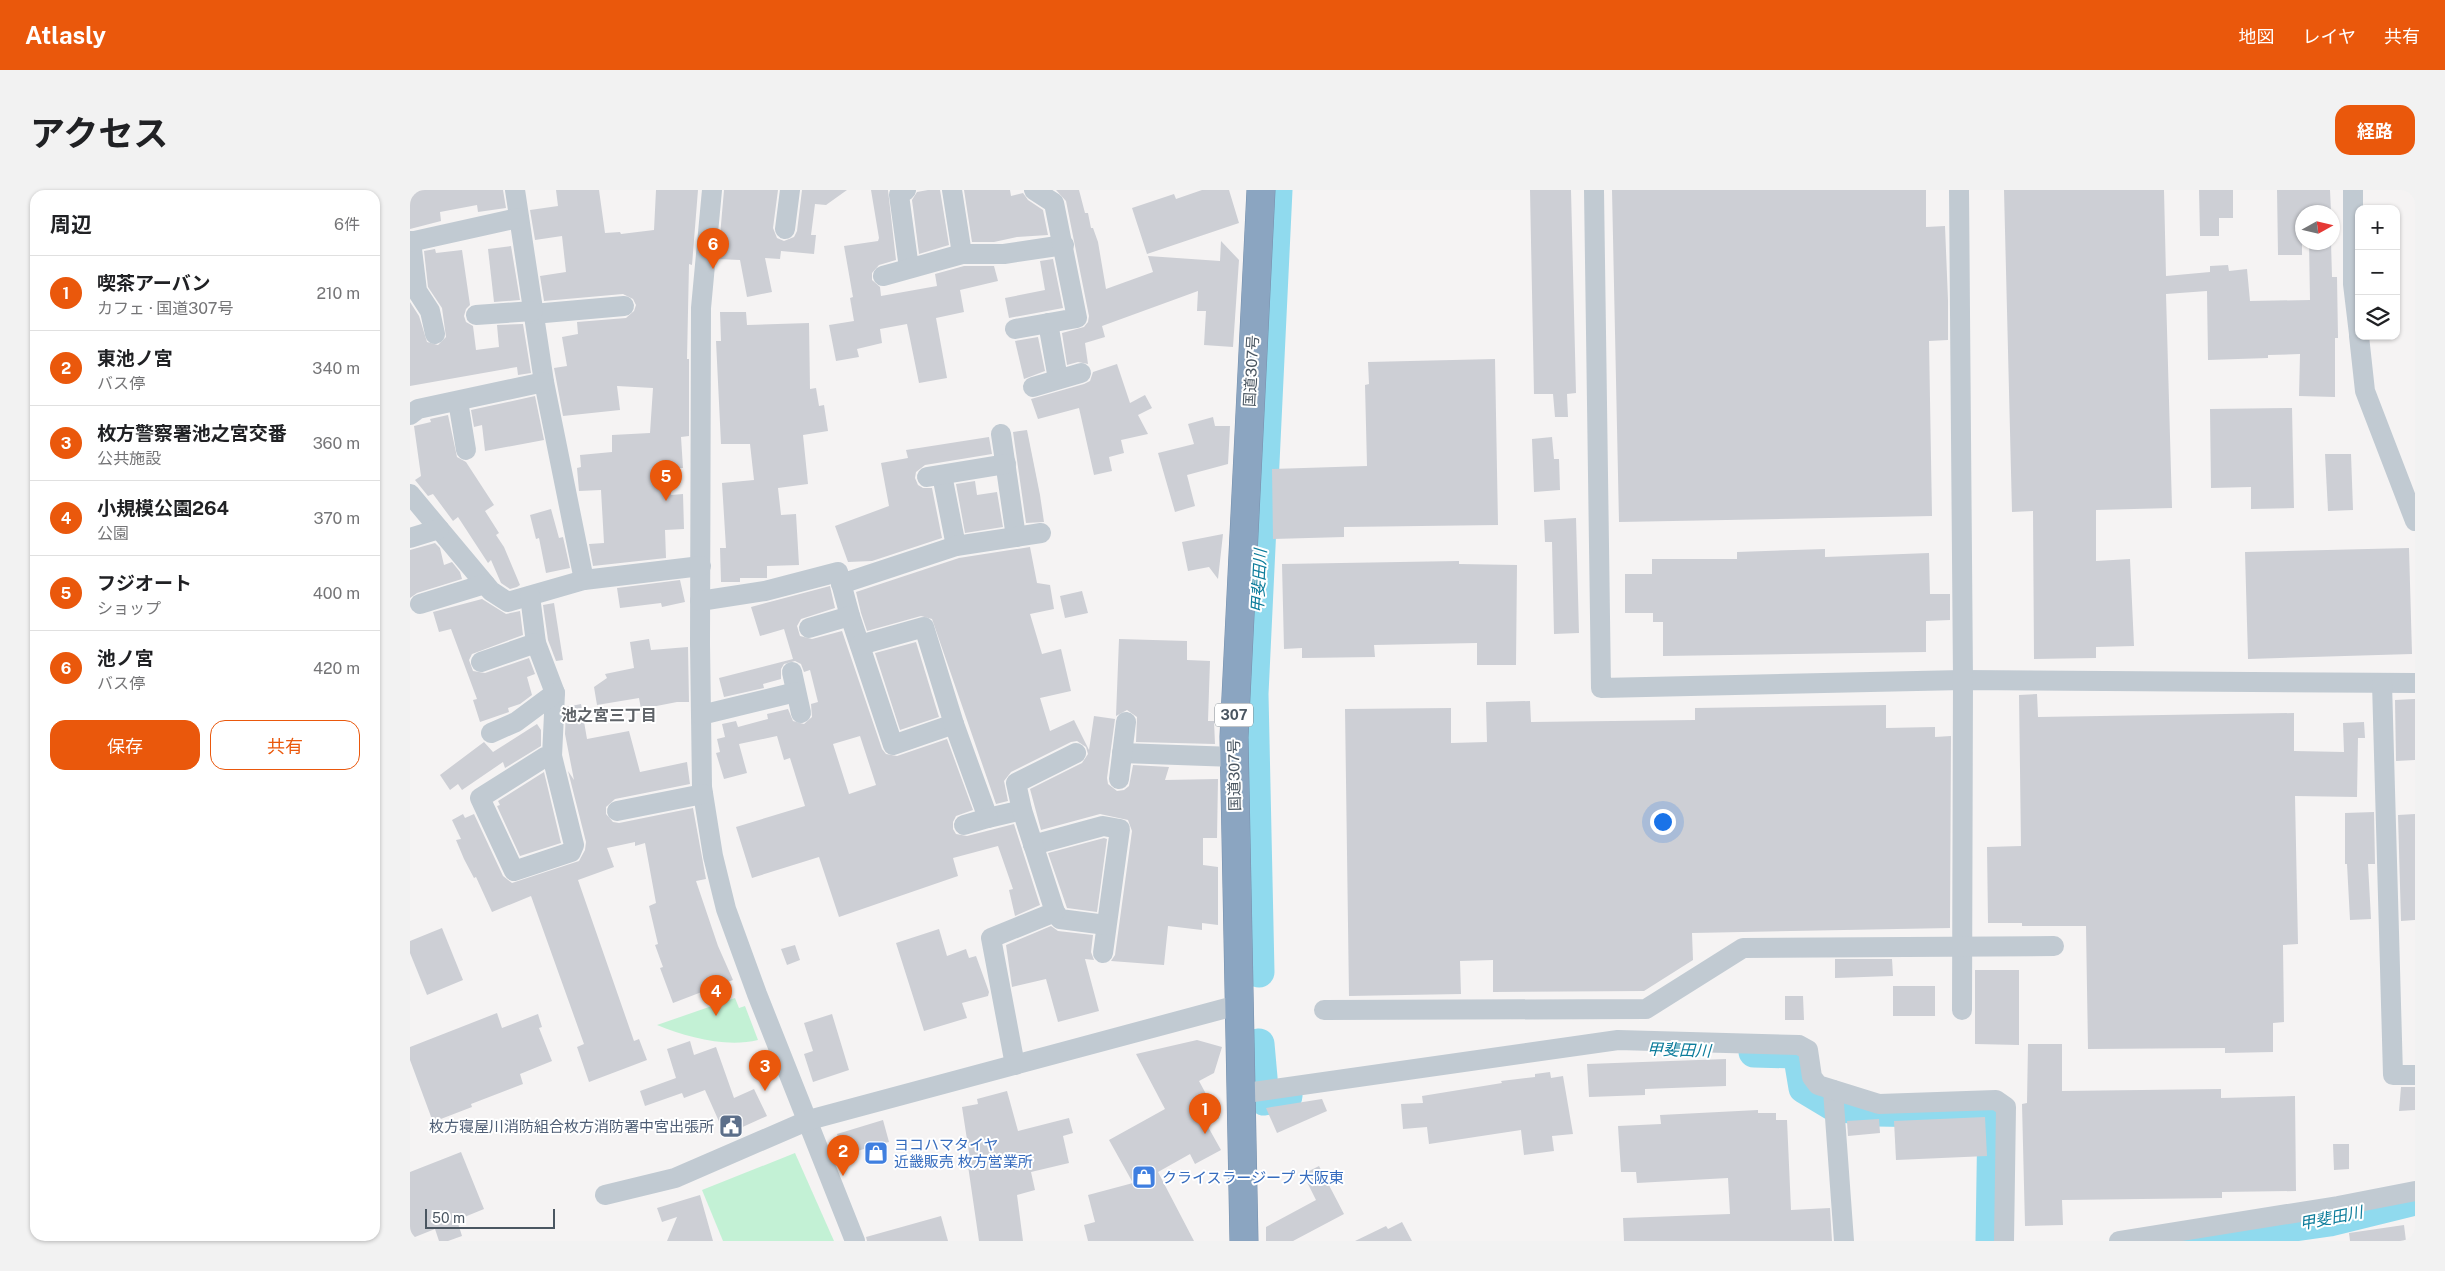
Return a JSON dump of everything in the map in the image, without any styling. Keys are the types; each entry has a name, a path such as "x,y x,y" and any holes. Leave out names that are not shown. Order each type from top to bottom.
{"highway":[{"name":"国道307号","path":"1244,1241 1255,1092 1238,1005 1234,757 1240,576 1261,190"}],"street":[{"path":"515,190 544,382 584,580"},
{"path":"712,190 701,308 700,601 703,794 713,856 726,909 757,994 856,1241"},
{"path":"785,229 790,190"},
{"path":"906,190 899,195 909,268"},
{"path":"952,190 962,254"},
{"path":"1015,329 1077,318 1064,245 1054,203 1034,190"},
{"path":"1594,190 1601,688 1963,680 2415,683"},
{"path":"1959,190 1963,680 1962,1010"},
{"path":"2354,190 2353,284 2355,301"},
{"path":"434,334 430,311 418,291 410,241 518,218"},
{"path":"883,276 962,254 1004,254 1064,245"},
{"path":"476,315 624,306"},
{"path":"1048,323 1058,379"},
{"path":"2360,340 2365,391 2415,521"},
{"path":"1033,387 1081,373"},
{"path":"411,412 544,382"},
{"path":"458,401 466,450"},
{"path":"1001,434 1016,537"},
{"path":"956,546 934,476 1006,464"},
{"path":"410,494 491,591 508,602 584,580 700,566"},
{"path":"410,538 439,529"},
{"path":"841,584 956,546 1041,533"},
{"path":"700,601 766,591 838,572 850,616 893,745 954,724"},
{"path":"420,604 485,584"},
{"path":"530,596 536,643 554,693 552,756 574,845 571,852 514,871 480,798 545,756 552,756"},
{"path":"809,628 850,616"},
{"path":"860,645 924,626 954,724 988,818"},
{"path":"481,662 536,643"},
{"path":"792,672 801,713"},
{"path":"2382,683 2392,1075 2415,1075"},
{"path":"701,715 796,692"},
{"path":"491,733 516,722 554,693"},
{"path":"1119,779 1126,722"},
{"path":"1076,753 1016,783 1022,810 1054,912 1060,919 1106,925"},
{"path":"1122,753 1234,757"},
{"path":"617,811 703,794"},
{"path":"964,825 1022,810"},
{"path":"1033,845 1103,826 1120,829 1103,953"},
{"path":"1015,1065 991,938 1054,912"},
{"path":"1324,1010 1646,1009 1744,948 2054,946"},
{"path":"605,1195 675,1178 809,1120 1238,1005"},
{"path":"1255,1092 1618,1040 1799,1045 1808,1050 1812,1077 1818,1085 1833,1094 1879,1104 1996,1100 2006,1107 2004,1241"},
{"path":"1833,1094 1844,1241"},
{"path":"2119,1241 2415,1191"}],"green space":[{"path":"735,998 739,1008 745,1006 758,1040 733,1043 720,1042 681,1034 657,1025"},
{"path":"795,1153 834,1241 723,1241 702,1190"}],"building":[{"path":"410,190 503,190 506,208 478,212 477,205 440,212 441,221 410,229"},
{"path":"556,190 599,190 605,233 620,232 621,234 654,230 656,190 698,190 692,265 689,264 687,359 689,359 689,436 681,437 683,468 669,468 671,495 683,494 684,529 665,530 666,558 593,566 589,544 604,543 601,490 579,491 577,468 581,467 580,455 612,452 612,435 650,433 653,388 617,386 620,410 563,416 554,368 567,366 562,337 578,334 577,322 626,318 634,311 636,305 633,299 623,294 544,301 540,276 566,272 562,236 535,240 530,210 558,206"},
{"path":"724,190 778,190 773,228 777,238 784,241 794,237 797,231 802,190 847,190 826,205 815,204 811,235 816,235 814,254 781,251 780,259 765,258 772,292 747,297 740,260 718,259"},
{"path":"871,190 888,190 896,260 879,265 872,273 872,280 880,287 881,296 937,286 935,274 964,266 994,266 998,281 960,290 964,312 936,318 947,378 919,383 907,324 880,329 882,343 857,349 859,357 836,361 829,325 854,321 850,298 853,297 844,246 878,241 879,238"},
{"path":"940,190 949,245 919,254 912,200 917,192"},
{"path":"964,190 1010,190 1011,196 1023,193 1028,200 1043,210 1048,235 1017,237 994,242 972,242"},
{"path":"1056,190 1079,190 1085,213 1088,213 1091,228 1093,228 1098,242 1106,289 1153,272 1148,256 1220,261 1221,241 1239,260 1233,347 1204,345 1206,311 1197,311 1198,291 1102,326 1105,337 1085,343 1088,364 1078,362 1067,365 1062,333 1084,327 1088,322 1089,316 1066,201"},
{"path":"1202,190 1229,190 1239,223 1147,254 1132,208 1174,194 1176,199"},
{"path":"1530,190 1571,190 1576,393 1567,394 1568,417 1555,417 1553,394 1534,394"},
{"path":"1612,190 1926,190 1926,227 1945,226 1948,300 1948,340 1929,341 1932,516 1619,522"},
{"path":"2004,190 2164,190 2166,276 2210,272 2210,266 2228,265 2229,271 2247,269 2250,301 2310,300 2309,250 2331,250 2332,277 2337,277 2338,338 2335,338 2335,397 2299,396 2300,354 2268,355 2268,358 2208,360 2207,291 2166,294 2172,508 2096,510 2096,561 2130,559 2134,646 2096,647 2096,658 2034,659 2033,511 2012,512"},
{"path":"2199,190 2233,190 2233,218 2219,218 2219,236 2200,236"},
{"path":"2277,190 2330,190 2331,205 2295,205 2295,250 2302,250 2302,255 2278,255"},
{"path":"511,246 520,300 494,302 488,249"},
{"path":"435,249 436,253 462,250 470,305 466,309 464,316 466,322 473,326 476,350 499,347 497,325 523,324 531,373 518,375 517,367 410,386 410,302 419,316 427,342 438,345 446,337 442,308 428,287 424,251"},
{"path":"1053,259 1063,308 1009,318 1005,298 1045,290 1040,261"},
{"path":"720,312 746,312 747,325 809,323 810,389 816,388 819,406 824,405 828,431 803,435 808,484 778,488 781,515 796,514 799,565 767,566 767,578 740,578 740,582 721,582 720,548 726,548 722,483 754,480 750,444 721,444 716,341 721,341"},
{"path":"1038,337 1045,371 1024,379 1015,341"},
{"path":"1495,359 1498,525 1344,527 1344,537 1273,539 1272,469 1367,466 1365,385 1369,384 1368,362"},
{"path":"1117,364 1130,403 1145,395 1152,408 1138,415 1148,434 1121,440 1124,453 1109,457 1112,471 1094,475 1079,408 1038,419 1031,399 1084,384 1090,381 1093,372"},
{"path":"535,396 544,440 485,451 482,425 474,427 471,410"},
{"path":"2292,408 2294,508 2251,509 2251,487 2211,488 2210,409"},
{"path":"448,415 457,457 466,462 494,505 485,511 499,533 496,535 504,547 520,585 517,587 510,589 501,583 491,560 488,563 458,517 453,521 433,494 428,496 415,480 421,476 414,426 431,422 430,419"},
{"path":"1213,417 1215,426 1230,426 1228,464 1187,475 1195,506 1175,512 1158,453 1194,444 1188,424"},
{"path":"1027,430 1044,522 1026,523 1013,432"},
{"path":"989,437 992,454 925,465 916,472 915,478 918,485 923,488 932,488 942,538 872,561 848,562 835,526 889,506 881,463 908,458 906,450"},
{"path":"1552,437 1554,459 1559,459 1560,490 1534,492 1532,439"},
{"path":"2325,454 2351,454 2353,510 2328,511"},
{"path":"975,481 977,495 997,492 1003,527 965,533 956,484"},
{"path":"551,509 559,538 563,537 570,568 546,573 539,538 536,539 530,515"},
{"path":"1576,518 1579,633 1554,634 1552,542 1545,542 1544,520"},
{"path":"1223,534 1218,579 1209,567 1188,571 1182,542"},
{"path":"435,543 440,548 444,565 452,562 460,572 462,579 417,593 410,598 410,550"},
{"path":"1030,547 1037,583 1050,585 1054,609 1030,614 1042,654 1061,649 1071,691 1040,698 1050,731 1074,720 1089,750 1094,716 1115,719 1107,778 1108,784 1117,791 1124,790 1129,786 1133,765 1169,767 1165,780 1218,779 1217,838 1203,838 1203,865 1218,867 1218,925 1202,923 1202,930 1168,926 1164,965 1111,961 1115,955 1132,831 1128,820 1100,814 1041,830 1030,789 1082,763 1088,754 1086,747 1077,741 1071,742 1011,772 1004,781 1008,801 996,804 932,619 921,616 867,631 861,613 856,592 959,558"},
{"path":"2409,548 2412,654 2248,659 2245,552"},
{"path":"1825,549 1825,557 1929,553 1930,594 1950,594 1950,620 1926,621 1926,652 1663,656 1663,622 1653,622 1653,613 1625,613 1625,574 1652,574 1652,559 1737,559 1737,552"},
{"path":"1459,561 1459,564 1517,565 1516,665 1477,665 1477,643 1374,645 1375,657 1302,658 1302,648 1284,649 1282,564"},
{"path":"680,580 685,602 662,607 661,603 620,608 617,588"},
{"path":"830,586 835,608 801,619 797,626 800,636 812,639 842,631 882,749 886,754 897,756 947,739 973,810 956,816 953,822 953,829 956,834 967,836 1014,824 1040,905 1015,916 1009,890 1013,889 998,846 953,858 958,876 839,917 819,857 752,878 736,827 805,806 790,758 784,760 777,736 739,744 747,773 724,779 716,753 720,752 717,739 725,737 722,724 736,721 738,727 768,719 767,714 788,709 793,721 804,724 812,717 811,704 818,702 810,670 804,672 801,664 795,661 784,664 781,669 781,679 763,684 764,688 724,697 719,678 793,659 784,629 760,636 751,607","holes":["860,736 876,785 849,794 833,744"]},
{"path":"1082,591 1088,613 1065,618 1060,596"},
{"path":"482,599 506,614 520,611 523,635 472,654 469,660 473,671 485,673 529,658 535,674 527,677 532,695 520,704 508,708 509,712 480,722 473,700 477,699 451,629 439,632 433,612"},
{"path":"554,603 563,660 556,661 548,640 543,605"},
{"path":"649,639 651,650 688,647 689,702 677,702 641,709 639,698 597,705 594,687 607,678 605,674 634,668 630,642"},
{"path":"1119,639 1187,641 1187,660 1210,661 1208,721 1214,721 1215,744 1136,742 1137,717 1127,710 1116,716"},
{"path":"916,642 939,717 900,730 875,653"},
{"path":"2037,694 2038,717 2294,713 2294,751 2344,752 2343,723 2364,722 2365,738 2358,738 2357,797 2295,796 2298,944 2283,945 2284,1022 2273,1023 2273,1052 2225,1053 2225,1048 2088,1049 2086,926 2022,926 2022,923 1988,923 1987,847 2021,846 2019,695"},
{"path":"2415,699 2415,760 2396,761 2395,700"},
{"path":"1530,701 1531,722 1695,720 1695,708 1886,705 1886,728 1935,727 1935,737 1951,736 1950,928 1692,933 1693,960 1644,991 1493,992 1493,960 1460,961 1461,994 1349,996 1345,709 1451,708 1451,743 1487,742 1486,702"},
{"path":"581,704 587,739 629,731 640,772 687,762 690,784 615,799 606,807 606,814 613,822 619,823 693,808 706,879 696,881 718,946 733,980 673,1003 660,968 663,967 655,945 658,944 649,906 656,903 645,843 635,846 635,842 607,848 614,867 578,880 634,1041 639,1039 647,1060 589,1082 577,1047 584,1044 531,896 492,912 476,877 474,878 464,859 456,840 461,839 452,820 463,814 465,818 474,814 503,876 512,883 579,861 585,850 586,842 568,771 574,780 565,734 566,707"},
{"path":"537,724 541,730 541,746 505,768 503,762 462,790 458,784 450,790 440,775 484,742 493,752"},
{"path":"544,772 561,843 520,856 497,806 500,805 498,801"},
{"path":"2374,812 2375,864 2368,864 2371,919 2350,920 2347,864 2345,864 2345,813"},
{"path":"2415,814 2415,920 2401,921 2398,815"},
{"path":"1104,838 1107,839 1097,912 1067,908 1048,853"},
{"path":"1051,926 1058,931 1093,935 1091,952 1094,960 1085,959 1099,1011 1058,1022 1046,979 1012,987 1006,945"},
{"path":"442,928 463,980 427,995 410,953 410,941"},
{"path":"939,929 947,956 966,949 969,958 976,956 989,992 988,996 962,1003 967,1018 924,1031 896,943"},
{"path":"795,945 800,960 787,965 781,949"},
{"path":"1835,959 1892,959 1893,976 1835,978"},
{"path":"1975,970 2019,970 2019,1045 1975,1044"},
{"path":"1893,986 1935,986 1935,1016 1893,1016"},
{"path":"1785,996 1803,996 1804,1020 1785,1020"},
{"path":"497,1013 502,1028 538,1014 542,1027 539,1028 552,1061 520,1074 523,1084 471,1104 472,1107 433,1122 410,1060 410,1047"},
{"path":"832,1014 849,1070 813,1082 804,1054 813,1051 804,1023"},
{"path":"1197,1040 1222,1047 1214,1073 1199,1081 1219,1118 1207,1125 1221,1150 1195,1164 1190,1154 1158,1172 1194,1241 1088,1241 1084,1225 1095,1222 1088,1195 1133,1183 1109,1140 1165,1109 1136,1054"},
{"path":"690,1041 694,1055 716,1047 734,1098 754,1089 767,1116 725,1135 705,1090 684,1098 682,1093 645,1106 640,1091 676,1078 667,1049"},
{"path":"2028,1044 2062,1044 2062,1091 2221,1089 2221,1098 2295,1096 2296,1191 2222,1192 2222,1198 2062,1200 2063,1225 2025,1226 2022,1104 2027,1103"},
{"path":"1726,1059 1726,1086 1645,1089 1645,1095 1589,1097 1587,1064"},
{"path":"1550,1072 1551,1078 1563,1076 1573,1134 1552,1136 1554,1151 1524,1155 1521,1130 1429,1144 1427,1127 1403,1129 1401,1104 1423,1103 1422,1096 1502,1083 1501,1081 1535,1077 1535,1074"},
{"path":"2401,1087 2415,1087 2415,1110 2399,1111"},
{"path":"1007,1091 1018,1131 1069,1118 1073,1133 1063,1136 1069,1163 1031,1172 1035,1190 1017,1195 1023,1241 979,1241 967,1159 970,1159 962,1107 978,1104 977,1099"},
{"path":"1322,1099 1327,1111 1277,1133 1266,1108"},
{"path":"1758,1110 1758,1113 1776,1113 1776,1120 1787,1120 1791,1210 1830,1208 1832,1241 1624,1241 1623,1218 1730,1214 1728,1178 1637,1183 1636,1172 1621,1172 1618,1126 1661,1124 1660,1115"},
{"path":"1985,1117 1987,1156 1896,1160 1894,1121"},
{"path":"1879,1119 1880,1133 1848,1136 1847,1121"},
{"path":"883,1120 889,1142 843,1155 837,1134"},
{"path":"2333,1144 2349,1144 2349,1169 2334,1170"},
{"path":"461,1152 484,1209 457,1220 462,1236 448,1241 439,1241 435,1229 410,1239 410,1172"},
{"path":"1319,1166 1344,1214 1293,1241 1266,1241 1266,1227 1316,1200 1303,1174"},
{"path":"700,1195 713,1241 667,1241 677,1217 662,1222 657,1208"},
{"path":"941,1216 948,1241 867,1241 866,1237"},
{"path":"1402,1222 1412,1241 1355,1241 1386,1226 1388,1229"},
{"path":"2404,1225 2406,1241 2350,1241 2349,1233"}],"waterway":[{"name":"甲斐田川","path":"1259,972 1253,694 1277,190"},
{"name":"甲斐田川","path":"1259,1044 1264,1100 1287,1096"},
{"name":"甲斐田川","path":"1754,1052 1794,1053 1799,1058 1804,1088 1834,1106 1876,1111 1993,1113 1991,1241"},
{"name":"甲斐田川","path":"2187,1241 2330,1221 2415,1200"}],"place":[{"name":"池ノ宮","path":"713,269"},
{"name":"フジオート","path":"666,501"},
{"name":"小規模公園264","path":"716,1016"},
{"name":"枚方警察署池之宮交番","path":"765,1091"},
{"name":"枚方寝屋川消防組合枚方消防署中宮出張所","path":"731,1126"},
{"name":"喫茶アーバン","path":"1205,1134"},
{"name":"ヨコハマタイヤ 近畿販売 枚方営業所","path":"876,1153"},
{"name":"東池ノ宮","path":"843,1176"},
{"name":"クライスラージープ 大阪東","path":"1144,1177"}],"district":[{"name":"池之宮三丁目","path":"609,715"}]}
